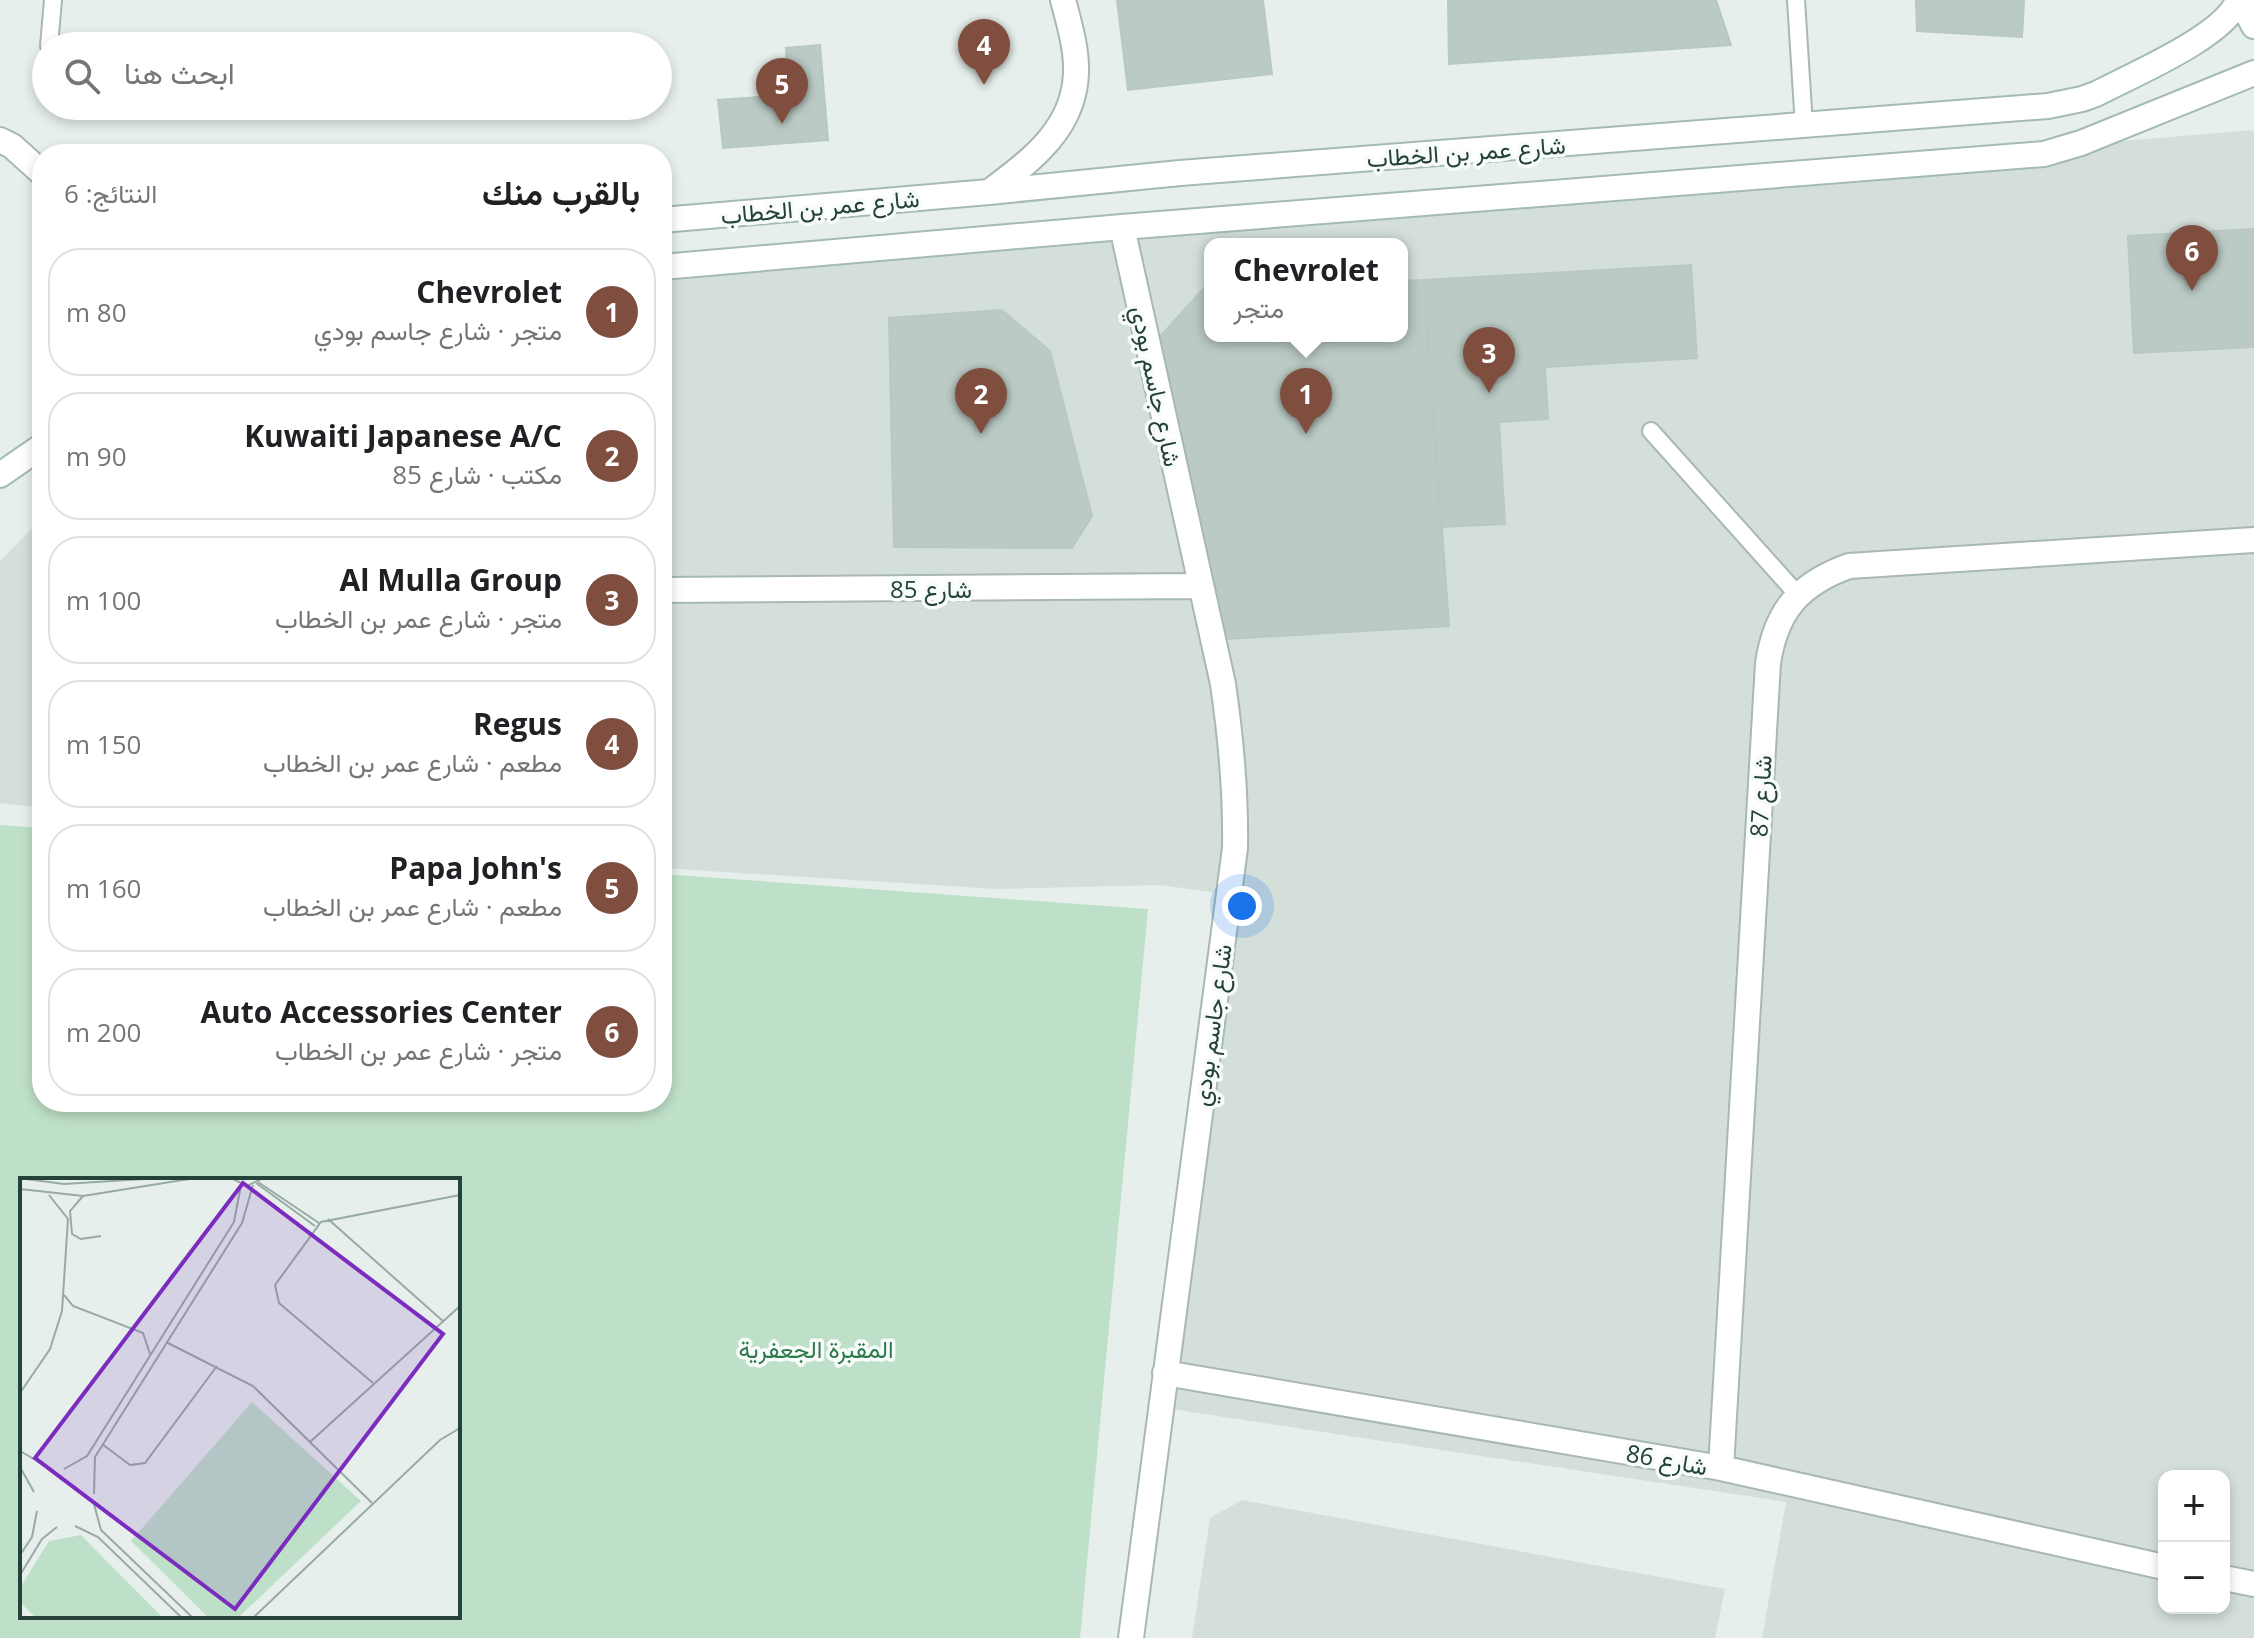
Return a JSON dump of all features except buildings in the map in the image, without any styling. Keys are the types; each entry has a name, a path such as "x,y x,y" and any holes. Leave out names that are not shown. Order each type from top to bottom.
{"street":[{"path":"989,192 1050,141 1064,120 1073,97 1076,72 1074,46 1063,0"},
{"path":"2239,0 2254,26"},
{"name":"شارع عمر بن الخطاب","path":"672,219 1180,173 2016,109 2082,99 2188,46 2228,16 2239,0"},
{"name":"شارع عمر بن الخطاب","path":"672,266 2044,154 2081,143 2254,73"},
{"path":"0,119 22,156"},
{"path":"0,140 32,164"},
{"name":"شارع جاسم بودي","path":"1122,227 1223,684 1234,779 1235,848 1131,1638"},
{"path":"3,474 32,453"},
{"name":"شارع 87","path":"1721,1468 1768,663 1772,634 1788,606 1798,595 1835,571 1864,564 2254,540"},
{"name":"شارع 85","path":"672,590 1200,586"},
{"name":"شارع 86","path":"1165,1373 1721,1468 2158,1566"},
{"path":"2230,1579 2254,1584"}],"lane":[{"path":"50,32 53,0"},
{"path":"1796,0 1804,126"},
{"path":"1651,431 1798,595"}],"shaded area":[{"path":"2254,130 2254,1638 1762,1638 1786,1502 1165,1408 1216,893 1161,885 997,889 672,869 672,263"},
{"path":"32,528 32,807 0,803 0,561"},
{"path":"1242,1500 1725,1589 1715,1638 1192,1638 1210,1518"}],"green space":[{"name":"المقبرة الجعفرية","path":"0,825 32,827 32,1112 672,1112 672,875 1148,909 1080,1638 0,1638"}],"place":[{"name":"Regus","path":"984,85"},
{"name":"Papa John's","path":"782,124"},
{"name":"Auto Accessories Center","path":"2192,291"},
{"name":"Al Mulla Group","path":"1489,393"},
{"name":"Kuwaiti Japanese A/C","path":"981,434"},
{"name":"Chevrolet","path":"1306,434"}]}
